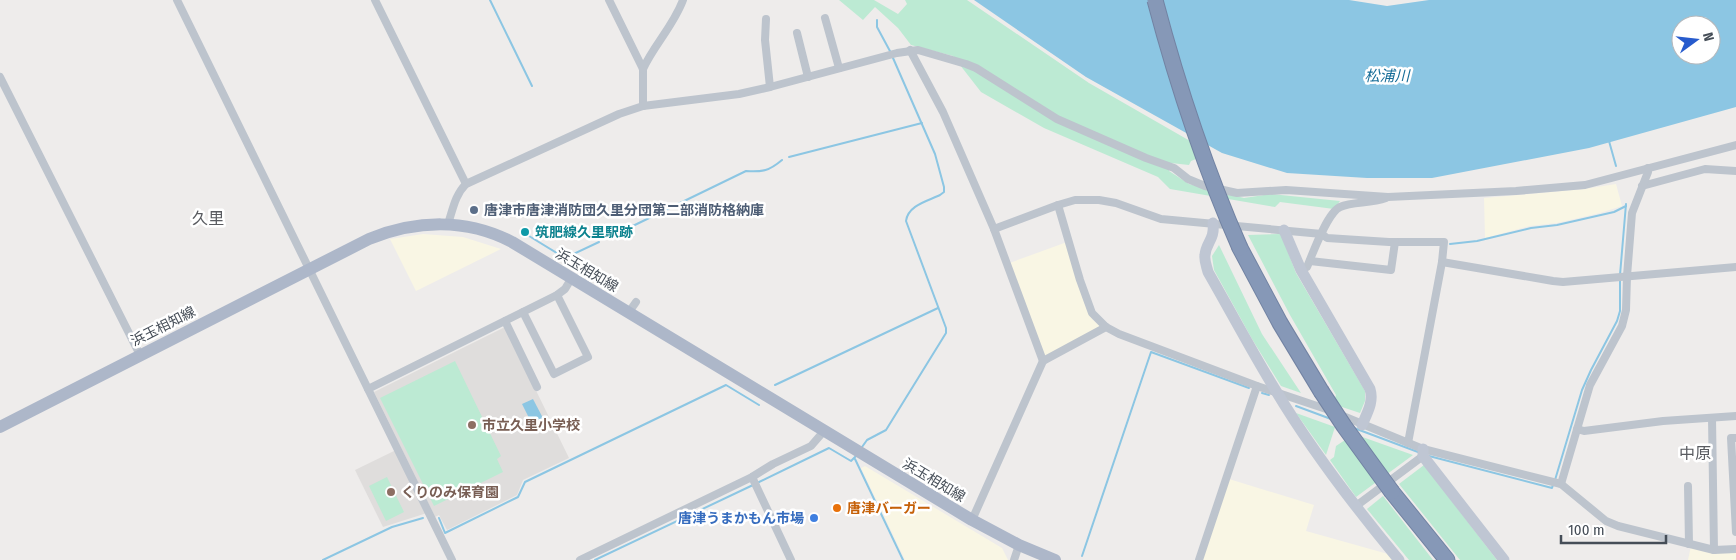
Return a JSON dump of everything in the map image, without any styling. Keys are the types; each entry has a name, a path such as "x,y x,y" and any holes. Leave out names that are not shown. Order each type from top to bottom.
{"highway":[{"path":"1155,0 1185,108 1219,201 1240,248 1276,316 1344,426 1392,492 1446,560"}],"main road":[{"name":"浜玉相知線","path":"0,427 381,234 416,226 448,224 476,228 500,236 571,279 632,307 824,431 972,520 1019,545 1055,560"}],"street":[{"path":"177,0 452,560"},
{"path":"375,0 466,184"},
{"path":"609,0 643,69"},
{"path":"643,106 643,69 648,58 667,32 683,0"},
{"path":"825,18 839,68"},
{"path":"766,19 765,40 770,87"},
{"path":"797,33 808,76"},
{"path":"448,224 456,198 466,184 619,114 643,106 731,95 770,87 910,50 918,50 976,68 1057,119 1146,158 1174,168 1188,179 1205,186 1236,193 1286,190 1388,197 1516,191 1585,185 1736,146"},
{"path":"910,50 943,112 994,229 1043,361"},
{"path":"0,76 140,355"},
{"path":"1557,483 1577,429 1590,385 1622,326 1626,310 1626,276 1632,213 1648,168"},
{"path":"1642,186 1705,169 1736,171"},
{"path":"1301,270 1307,267 1330,217 1339,208 1350,204 1375,202 1388,197"},
{"path":"994,229 1058,204 1075,200 1099,200 1116,203 1161,218 1322,234 1327,238 1396,242 1444,242 1442,262 1408,443"},
{"path":"1058,204 1080,280 1092,313 1106,327 1118,334 1257,386 1326,409 1408,443 1423,452 1557,483 1606,521 1618,526 1714,550 1736,549"},
{"path":"1213,223 1214,236 1206,250 1205,256 1208,272 1276,392 1311,445 1396,558"},
{"path":"1284,230 1301,270 1370,389 1371,402 1362,425"},
{"path":"1310,261 1391,270 1396,242"},
{"path":"1442,262 1552,281 1736,267"},
{"path":"368,389 557,295 565,289 571,279"},
{"path":"523,312 554,374 588,357 557,295"},
{"path":"505,321 537,387"},
{"path":"972,520 1043,361 1106,327"},
{"path":"1199,560 1257,386"},
{"path":"1577,429 1584,431 1663,421 1736,416"},
{"path":"1712,418 1714,550"},
{"path":"580,560 754,480 772,464 811,446 824,431"},
{"path":"1736,438 1731,438 1736,532"},
{"path":"1356,506 1423,452"},
{"path":"1423,452 1504,560"},
{"path":"754,480 791,560"},
{"path":"1688,486 1689,544"},
{"path":"1014,560 1019,545"}],"shaded area":[{"path":"1616,184 1622,206 1600,213 1557,223 1530,226 1485,238 1484,198 1584,189"},
{"path":"423,234 463,237 501,249 416,291 390,239"},
{"path":"1067,242 1084,302 1092,319 1105,331 1046,362 1004,265"},
{"name":"市立久里小学校","path":"505,327 569,458 523,480 517,495 447,530 439,515 435,517 374,392"},
{"name":"くりのみ保育園","path":"396,450 427,513 383,527 355,470"},
{"path":"865,466 1002,548 1008,560 905,560 861,468"},
{"path":"1229,479 1314,505 1306,531 1388,554 1393,560 1202,560"},
{"path":"1691,546 1736,552 1736,560 1688,560"}],"green space":[{"path":"839,0 874,0 898,14 907,4 905,0 967,0 1089,83 1211,153 1191,161 1189,165 1171,163 1169,171 1189,184 1244,198 1271,194 1340,201 1334,209 1280,202 1275,207 1170,189 1158,177 1044,128 981,92 953,56 911,45 898,28 875,7 863,20"},
{"path":"1281,234 1296,273 1365,391 1365,401 1360,413 1333,404 1336,395 1290,315 1248,235"},
{"path":"1219,245 1262,334 1301,393 1281,386 1252,339 1214,270 1212,256"},
{"path":"455,361 501,456 497,459 503,472 434,506 380,398"},
{"path":"1296,413 1335,427 1326,455"},
{"path":"1354,434 1413,455 1356,497 1330,460 1334,457 1336,446"},
{"path":"1424,465 1497,560 1460,560 1399,484"},
{"path":"387,477 404,512 386,521 369,486"},
{"path":"1383,496 1433,560 1409,560 1367,509"}],"water":[{"name":"松浦川","path":"974,0 1349,0 1387,6 1429,0 1736,0 1736,107 1589,148 1432,178 1367,178 1287,173 1222,153 1086,77"},
{"path":"533,399 545,422 534,428 522,404"}],"waterway":[{"path":"490,0 532,86"},
{"path":"877,20 877,27 891,53"},
{"path":"862,447 867,440 886,430 946,333 946,328 906,221 914,207 940,195 944,192 944,187 935,154 893,58"},
{"path":"789,157 922,123"},
{"path":"1609,141 1616,166"},
{"path":"608,238 746,171 766,170 782,160"},
{"path":"1620,275 1626,204"},
{"path":"1450,244 1477,241 1531,228 1557,225 1614,212 1626,206"},
{"path":"529,236 565,258 599,242"},
{"path":"1555,480 1582,390 1617,321 1620,311 1620,280"},
{"path":"775,385 938,308"},
{"path":"1082,556 1151,352 1249,388"},
{"path":"439,518 445,533 518,497 525,482 726,385 759,405"},
{"path":"1262,393 1269,395"},
{"path":"1296,406 1331,419"},
{"path":"1354,428 1418,452"},
{"path":"757,483 829,448 851,461 857,455"},
{"path":"1429,456 1552,488 1553,485"},
{"path":"855,459 903,560"},
{"path":"595,560 753,485"},
{"path":"323,560 392,527 423,518"}],"place":[{"name":"唐津市唐津消防団久里分団第二部消防格納庫","path":"474,210"},
{"name":"筑肥線久里駅跡","path":"525,232"},
{"name":"市立久里小学校","path":"472,425"},
{"name":"くりのみ保育園","path":"391,492"},
{"name":"唐津バーガー","path":"837,508"},
{"name":"唐津うまかもん市場","path":"814,518"}],"district":[{"name":"久里","path":"208,218"},
{"name":"中原","path":"1695,453"}]}
